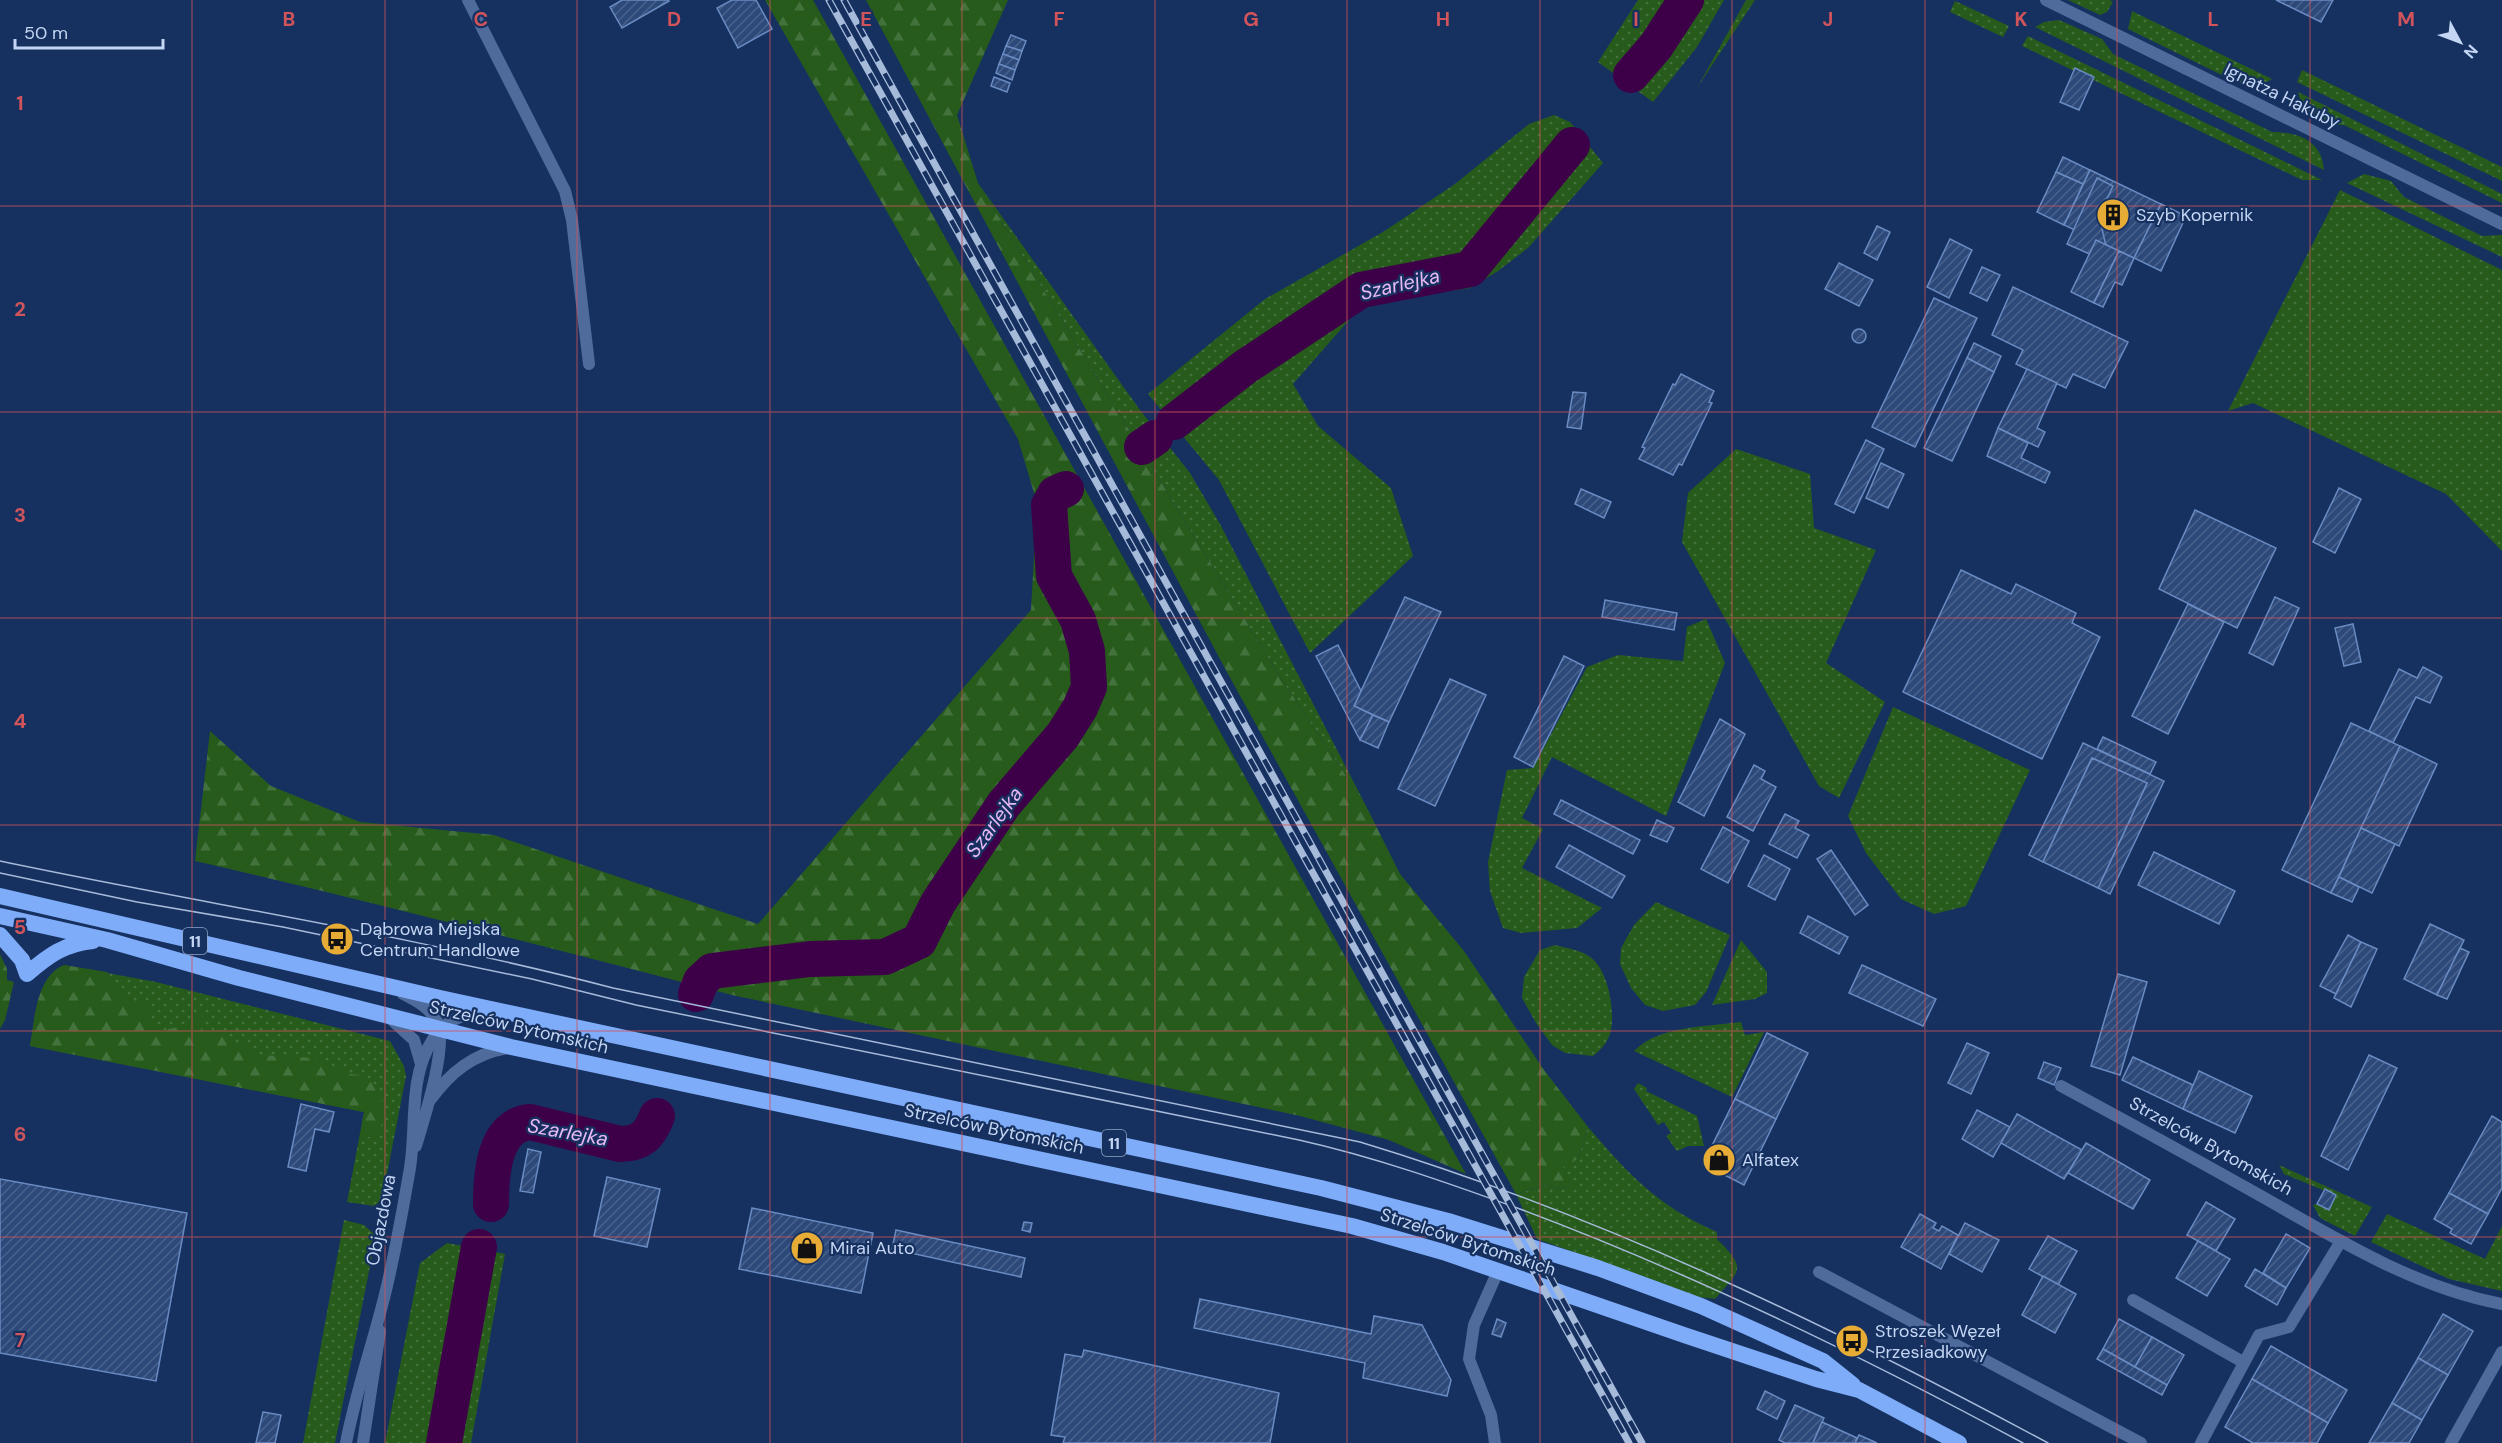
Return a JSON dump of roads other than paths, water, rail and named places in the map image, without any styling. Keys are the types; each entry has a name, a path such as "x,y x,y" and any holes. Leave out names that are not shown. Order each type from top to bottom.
{"highway":[{"name":"Strzelców Bytomskich","path":"0,896 498,1010"},
{"name":"Strzelców Bytomskich","path":"0,916 106,940 228,975 511,1047 1352,1226 1443,1252 1776,1366 1858,1390 1959,1443"},
{"path":"0,935 22,960 27,974 58,948 73,943 106,940"},
{"name":"11","path":"498,1010 1321,1188 1448,1221 1598,1268 1701,1306 1824,1361 1858,1390"}],"street":[{"path":"468,0 565,191 572,220 589,364"},
{"name":"Ignatza Hakuby","path":"2046,0 2502,224"},
{"path":"390,987 420,1003 431,1013 439,1030 429,1102 411,1164"},
{"path":"439,1030 464,1016 498,1010"},
{"path":"383,1014 404,1029 414,1040 422,1065"},
{"name":"Objazdowa","path":"346,1443 364,1366 382,1306 411,1164 412,1118 422,1065 426,1050 439,1030"},
{"path":"429,1102 461,1066 483,1054 511,1047"},
{"name":"Strzelców Bytomskich","path":"2061,1086 2341,1241 2408,1275 2477,1299 2502,1304"},
{"path":"2201,1443 2259,1335 2289,1326 2341,1241"},
{"path":"1495,1443 1491,1415 1469,1359 1474,1325 1498,1271"},
{"path":"1819,1272 2141,1443"},
{"path":"2133,1300 2244,1362"},
{"path":"363,1443 376,1368 382,1306"},
{"path":"2451,1443 2502,1352"}],"waterway":[{"name":"Szarlejka","path":"1631,75 1656,46 1686,0"},
{"name":"Szarlejka","path":"1174,422 1245,367 1361,290 1470,269 1572,145"},
{"name":"Szarlejka","path":"1142,447 1155,438"},
{"name":"Szarlejka","path":"696,994 701,981 712,971 810,959 885,957 919,941 938,903 1004,804 1063,735 1080,708 1089,687 1087,651 1078,620 1054,576 1049,505 1055,494 1066,489"},
{"name":"Szarlejka","path":"491,1204 492,1179 497,1153 502,1141 518,1125 530,1122 627,1144 644,1137 657,1116"},
{"name":"Szarlejka","path":"444,1443 479,1247"}],"tram line":[{"path":"0,861 384,936 613,988 1360,1142 1538,1203 1712,1275 1881,1356 2048,1443"},
{"path":"0,873 137,902 283,927 532,979 636,1005 1299,1140 1355,1154 1520,1209 1713,1288 1838,1347 2023,1443"}],"railway":[{"path":"829,0 1629,1443"},
{"path":"844,0 1642,1443"}],"place":[{"name":"Szyb Kopernik","path":"2113,215"},
{"name":"Dąbrowa Miejska Centrum Handlowe","path":"337,939"},
{"name":"Alfatex","path":"1719,1160"},
{"name":"Mirai Auto","path":"807,1248"},
{"name":"Stroszek Węzeł Przesiadkowy","path":"1852,1341"}]}
